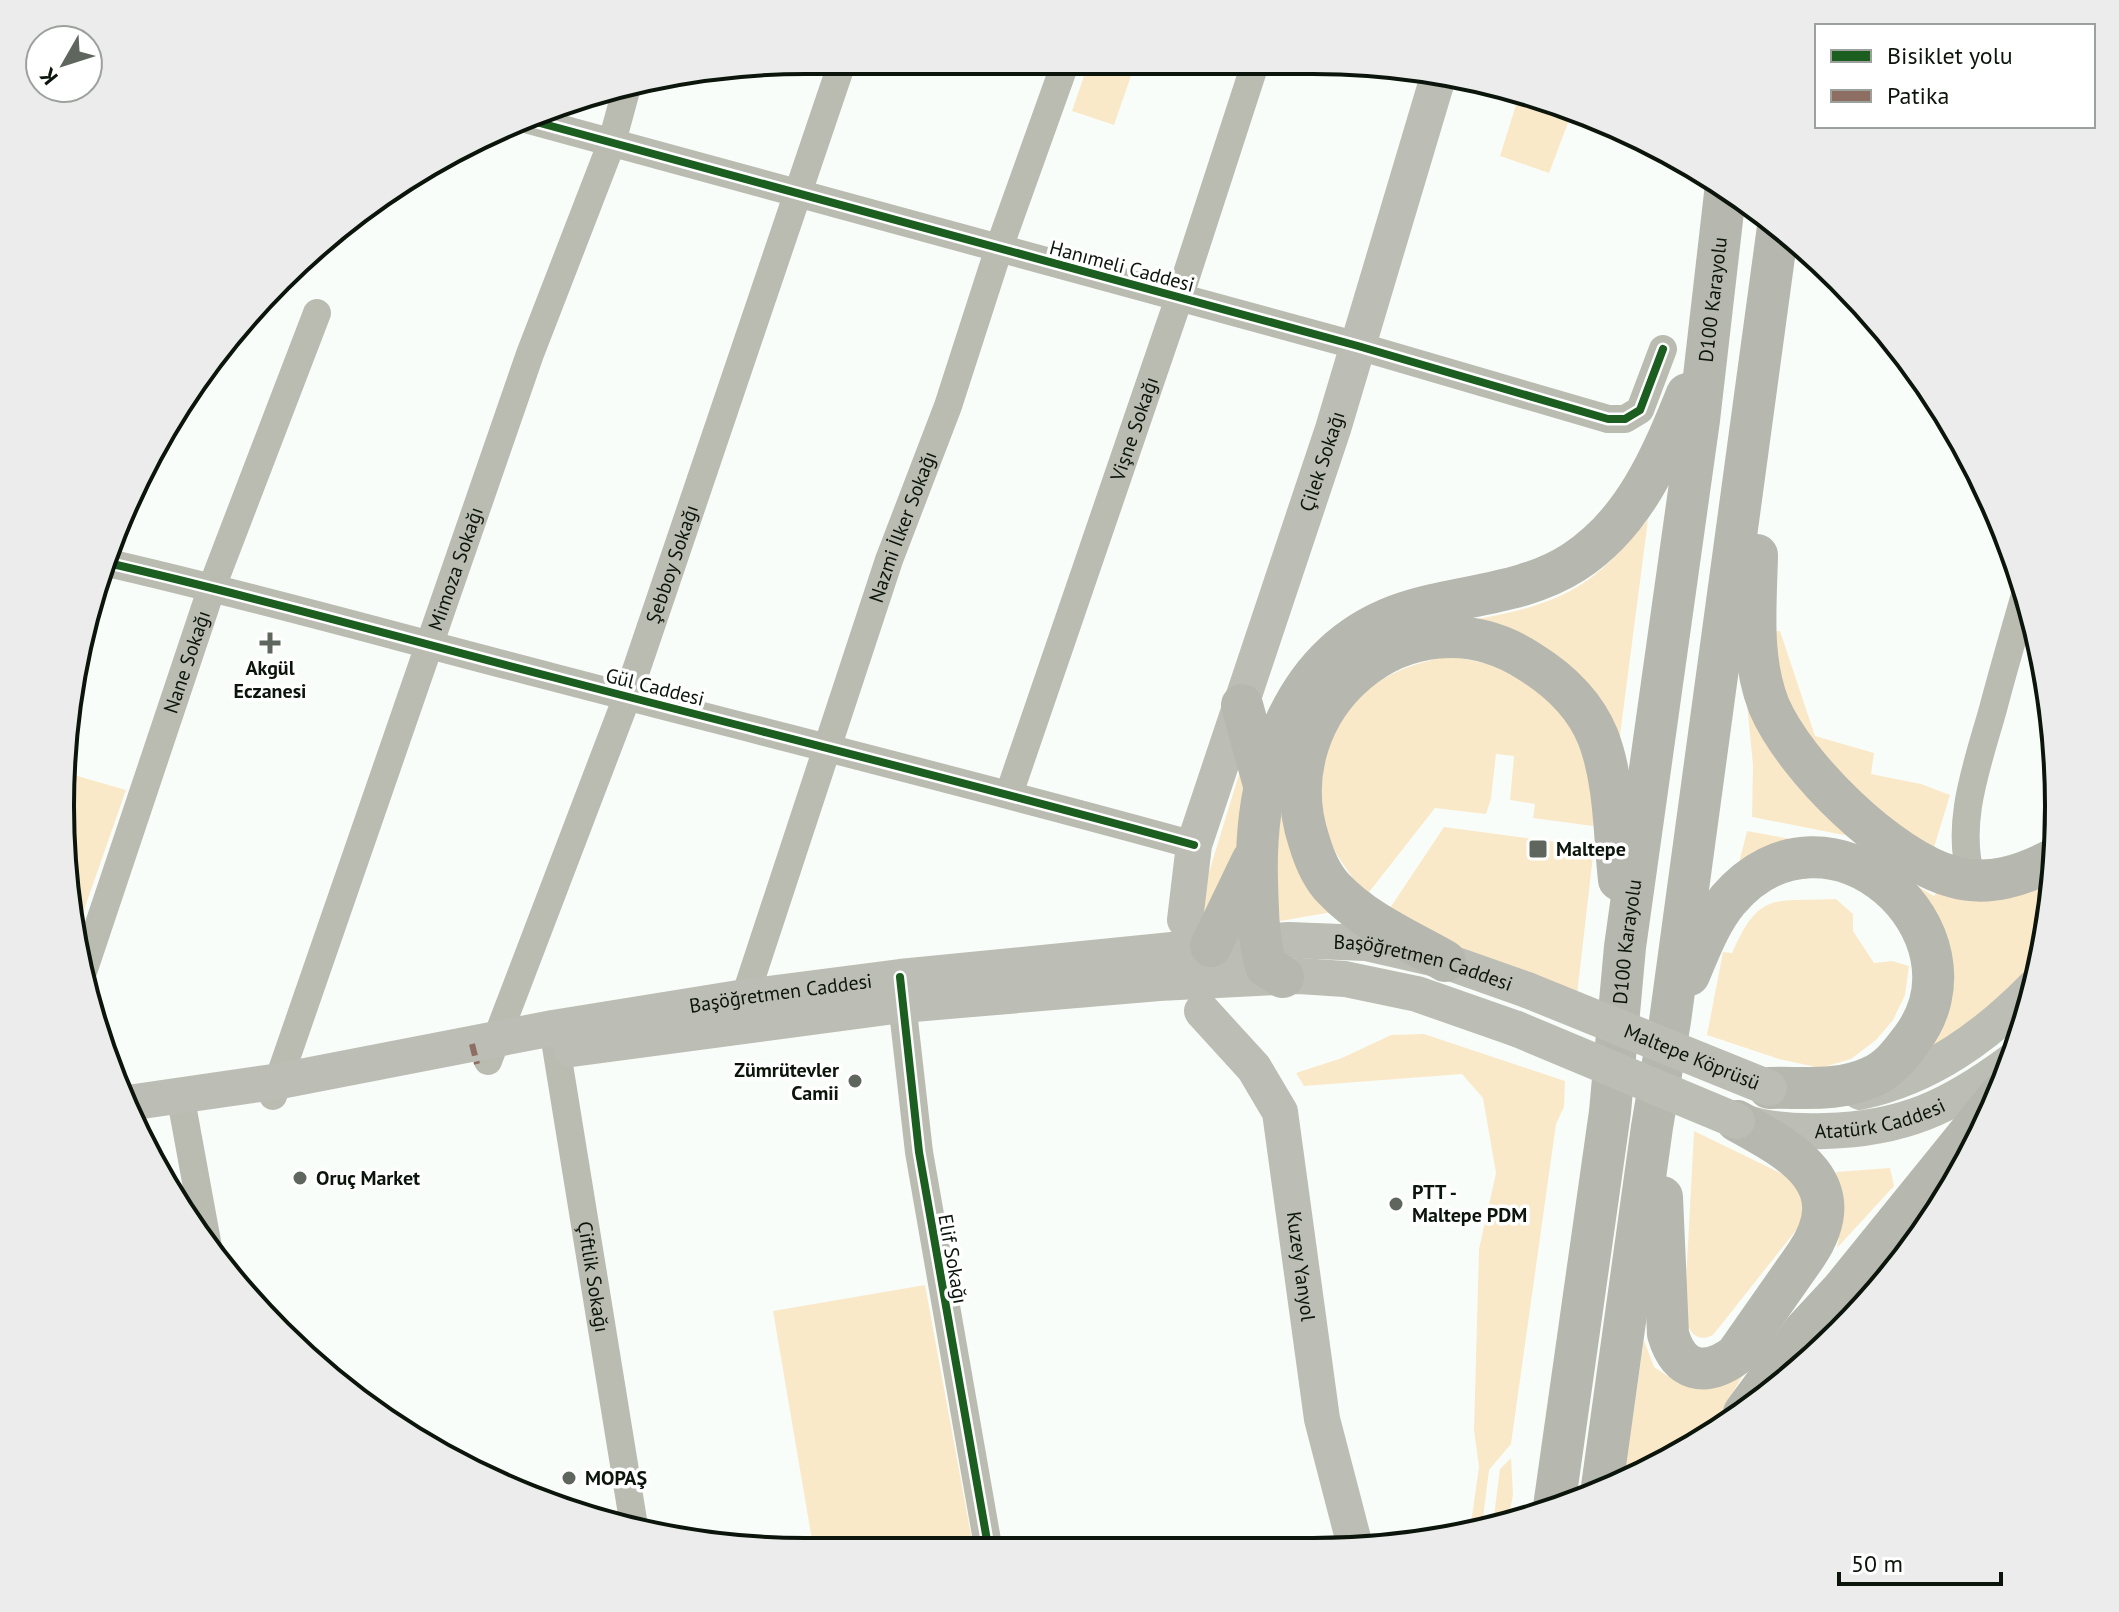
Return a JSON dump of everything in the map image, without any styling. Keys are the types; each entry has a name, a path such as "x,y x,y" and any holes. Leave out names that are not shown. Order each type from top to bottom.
{"highway":[{"name":"D100 Karayolu","path":"1556,1496 1610,1112 1625,947 1699,420 1724,200"},
{"path":"1603,1478 1670,1021 1776,239"},
{"path":"1283,977 1266,966 1259,942 1256,853 1271,760 1288,715 1319,670 1350,643 1397,615 1507,590 1554,574 1576,560 1616,525 1643,490 1663,453 1706,345"},
{"path":"1753,394 1757,513 1756,638 1760,678 1780,727 1833,793 1910,859 1956,878 1972,880 2006,878 2042,865"},
{"path":"1445,961 1370,918 1333,889 1320,869 1302,822 1300,790 1304,755 1313,729 1328,703 1345,683 1366,664 1386,653 1429,637 1452,635 1477,638 1520,654 1557,681 1586,715 1599,741 1607,770 1625,947"},
{"path":"1242,705 1265,786"},
{"path":"1198,933 1256,853"},
{"path":"1670,1021 1716,917 1735,892 1755,876 1787,860 1816,856 1852,863 1867,870 1895,891 1912,912 1926,939 1932,979 1926,1014 1918,1032 1891,1064 1873,1076 1835,1088 1769,1088"},
{"path":"1657,1099 1668,1334 1682,1361 1694,1368 1707,1370 1723,1365 1736,1355 1817,1239 1822,1222 1821,1196 1814,1176 1800,1159 1785,1147 1737,1121"},
{"path":"1769,1378 1804,1331 1842,1290 1967,1136"}],"main road":[{"name":"Çilek Sokağı","path":"1198,933 1187,893 1194,845 1358,346 1436,85"},
{"name":"Başöğretmen Caddesi","path":"137,1103 180,1103 275,1091 492,1050 901,991 1198,933 1259,942 1366,943 1445,961 1527,990"},
{"name":"Başöğretmen Caddesi","path":"556,1040 745,997 1321,976 1417,994 1517,1029"},
{"name":"Maltepe Köprüsü","path":"1527,990 1769,1088"},
{"name":"Atatürk Caddesi","path":"1769,1088 1801,1095 1830,1095 1878,1088 1906,1079 1976,1040 2018,1002"},
{"name":"Kuzey Yanyol","path":"1202,1011 1254,1068 1280,1112 1322,1419 1352,1536"},
{"name":"Maltepe Köprüsü","path":"1517,1029 1737,1121"},
{"name":"Atatürk Caddesi","path":"1737,1121 1769,1130 1806,1132 1877,1128 1938,1107 1968,1092 1994,1074"},
{"name":"Başöğretmen Caddesi","path":"143,1116 180,1103"}],"street":[{"name":"Şebboy Sokağı","path":"492,1050 627,697 838,74"},
{"name":"Nazmi İlker Sokağı","path":"745,997 889,560 948,406 999,248 1061,74"},
{"name":"Vişne Sokağı","path":"1009,794 1179,298 1252,74"},
{"name":"Mimoza Sokağı","path":"275,1091 530,354 612,142 624,97"},
{"name":"Hanımeli Caddesi","path":"543,124 1358,346 1616,420 1629,418 1640,410 1663,349"},
{"name":"Nane Sokağı","path":"89,954 212,587 317,313"},
{"name":"Gül Caddesi","path":"115,565 212,587 1009,794 1194,845"},
{"path":"1972,880 1966,862 1968,810 1978,762 2019,615"},
{"name":"Elif Sokağı","path":"901,991 928,1209 987,1538"},
{"name":"Çiftlik Sokağı","path":"556,1040 633,1517"},
{"path":"180,1103 203,1221"}],"shaded area":[{"path":"1085,74 1132,74 1114,125 1072,111"},
{"path":"1516,103 1569,121 1549,173 1500,156"},
{"path":"1648,520 1619,743 1467,621 1528,608 1572,590 1602,569"},
{"path":"1780,631 1815,736 1874,753 1871,774 1921,784 1950,795 1932,854 1796,740 1766,632"},
{"path":"1451,656 1498,666 1527,680 1578,729 1593,775 1593,826 1533,818 1535,804 1510,800 1514,756 1496,754 1491,799 1486,814 1435,808 1366,896 1335,852 1320,815 1321,776 1332,739 1342,719 1370,688 1407,668"},
{"path":"1746,695 1864,839 1752,817 1753,765"},
{"path":"1243,761 1250,800 1236,881 1217,916 1196,915"},
{"path":"75,775 126,790 82,915 76,854"},
{"path":"1284,784 1338,911 1280,921 1277,870"},
{"path":"1444,827 1594,847 1577,995 1394,920 1386,914"},
{"path":"1747,831 1872,854 1737,871"},
{"path":"1895,873 1934,896 1942,886 2041,883 2026,969 2015,984 1980,1016 1922,1057 1936,1002"},
{"path":"1836,899 1853,914 1853,931 1874,963 1892,961 1909,966 1905,995 1893,1020 1876,1040 1851,1059 1820,1068 1779,1059 1707,1035 1723,952 1732,953 1751,918 1761,909 1783,901"},
{"path":"1424,1034 1565,1081 1564,1107 1556,1124 1511,1444 1489,1470 1483,1518 1471,1520 1479,1467 1474,1430 1479,1249 1496,1173 1483,1098 1462,1074 1304,1086 1296,1073 1342,1058 1391,1035"},
{"path":"1694,1131 1795,1180 1805,1200 1801,1224 1713,1335 1703,1338 1692,1332 1684,1319"},
{"path":"1890,1168 1894,1186 1837,1248 1843,1214 1836,1172"},
{"path":"925,1285 972,1538 812,1538 773,1311"},
{"path":"1644,1340 1654,1367 1669,1377 1696,1383 1751,1361 1720,1415 1625,1468"},
{"path":"1511,1458 1513,1495 1510,1511 1494,1515 1500,1469"}],"marked path":[{"path":"472,1044 477,1064"}],"cycle path":[{"path":"543,124 1358,346 1608,419 1625,419 1640,410 1663,349"},
{"path":"115,565 1194,845"},
{"path":"900,977 919,1152 987,1538"}],"place":[{"name":"Akgül Eczanesi","path":"270,643"},
{"name":"Maltepe","path":"1538,849"},
{"name":"Zümrütevler Camii","path":"855,1081"},
{"name":"Oruç Market","path":"300,1178"},
{"name":"PTT - Maltepe PDM","path":"1396,1204"},
{"name":"MOPAŞ","path":"569,1478"}]}
